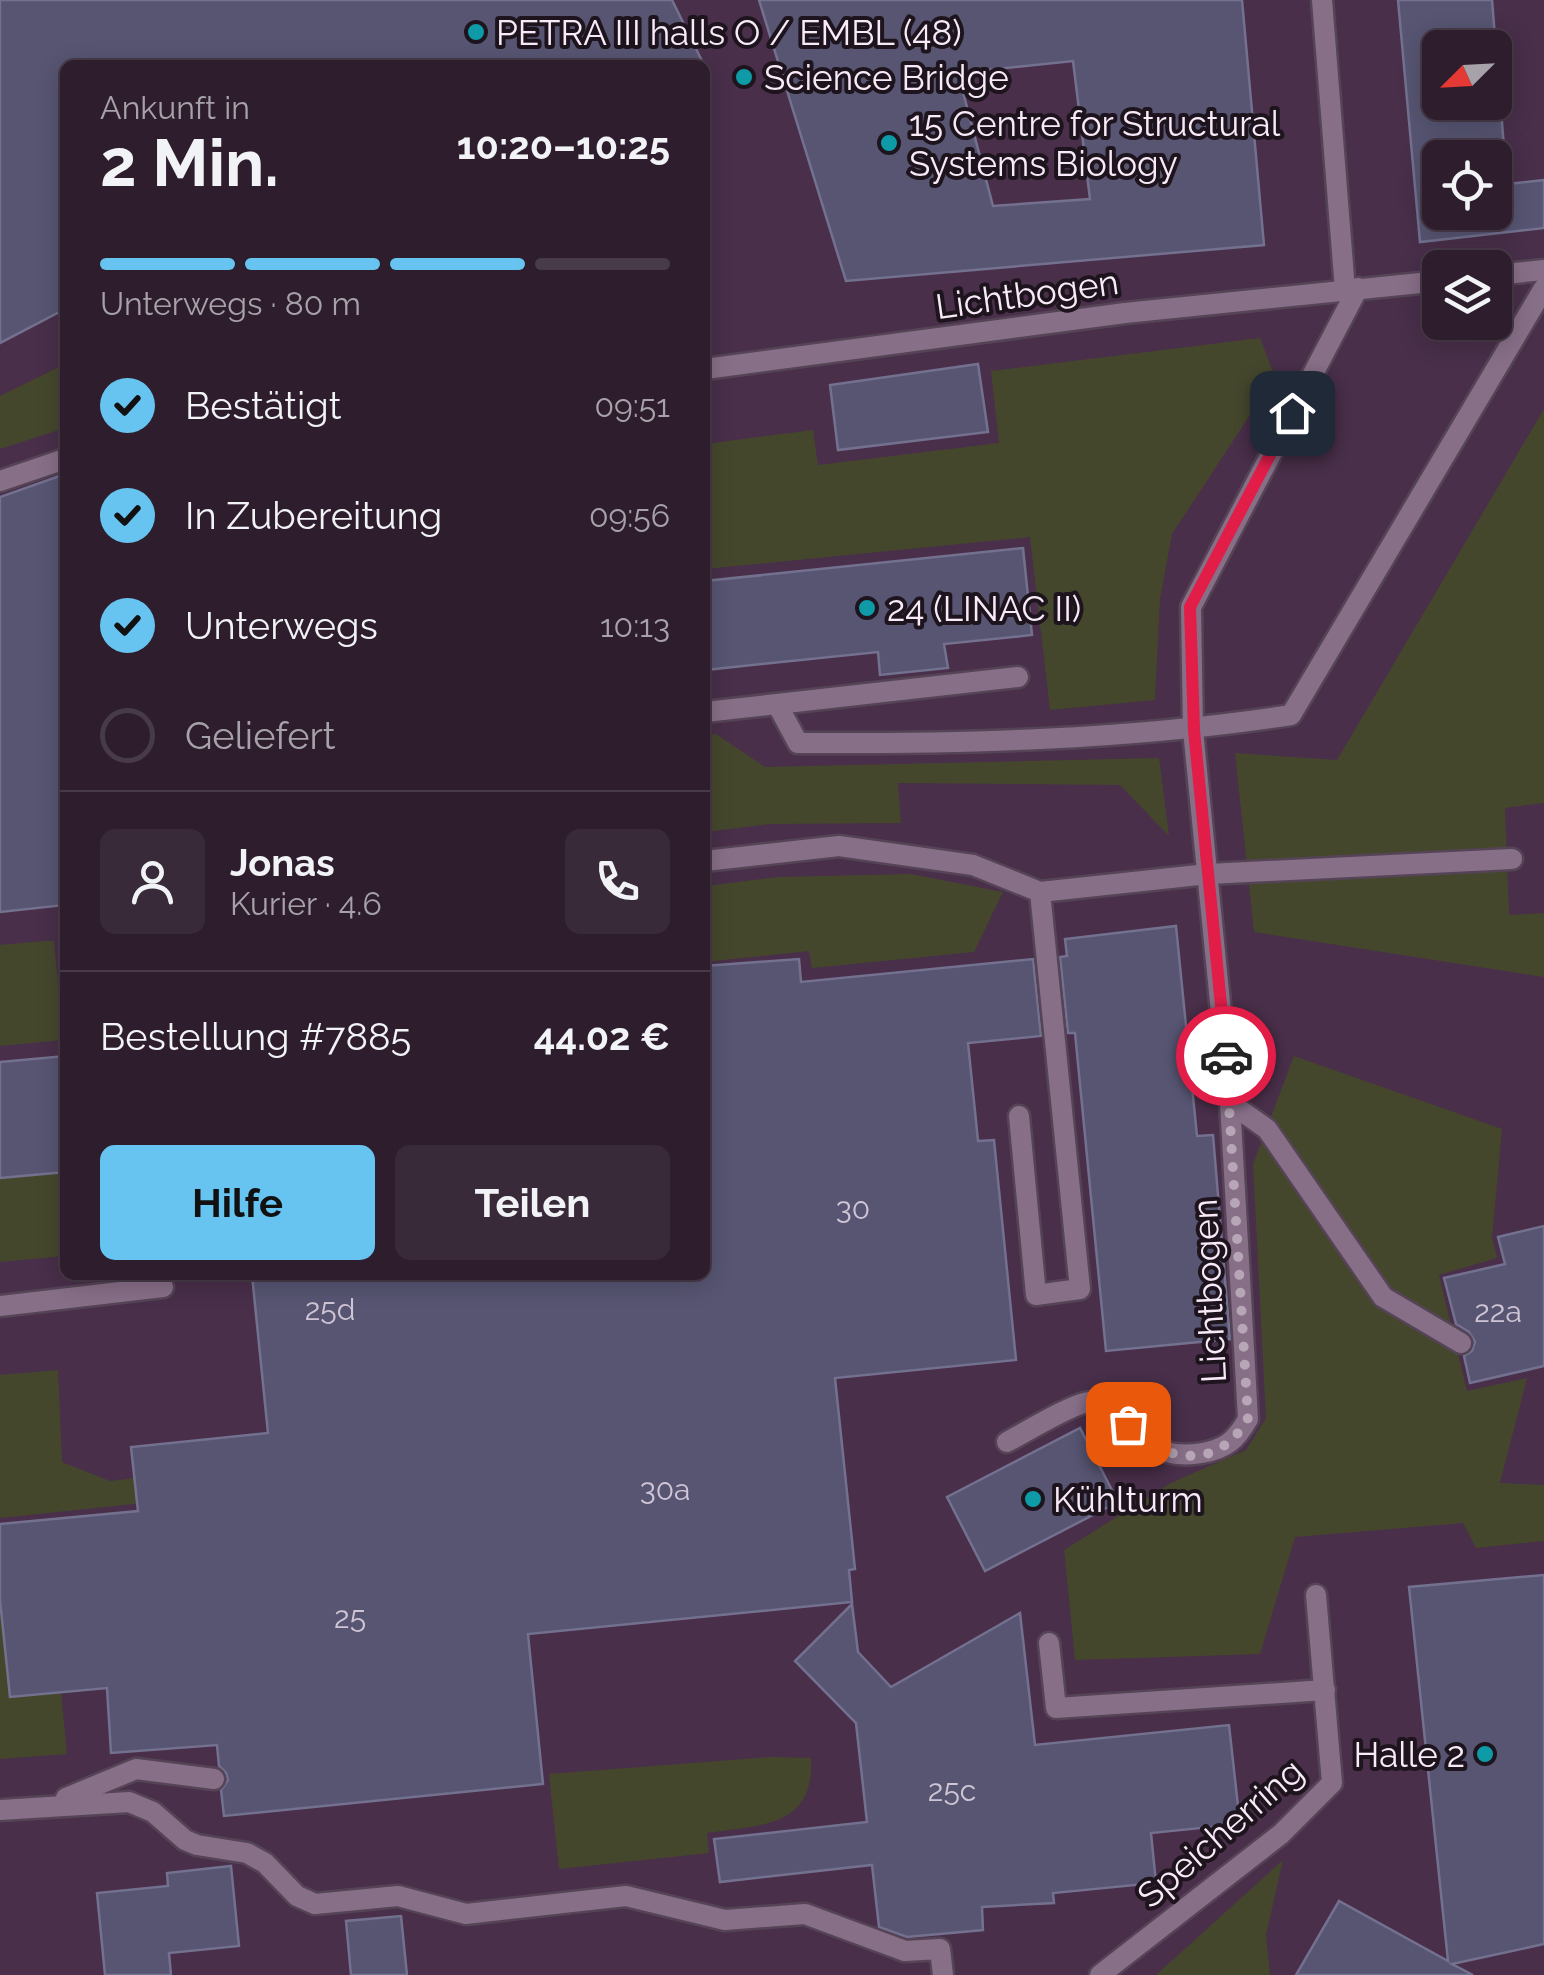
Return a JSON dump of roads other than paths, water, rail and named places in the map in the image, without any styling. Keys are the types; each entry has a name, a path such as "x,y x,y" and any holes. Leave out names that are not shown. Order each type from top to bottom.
{"lane":[{"path":"1322,0 1351,289"},
{"path":"1512,273 1544,270"},
{"name":"Lichtbogen","path":"710,368 1125,313 1422,282"},
{"path":"776,704 798,743 909,744 1194,730 1291,715 1544,288"},
{"name":"Lichtbogen","path":"1007,1442 1086,1402 1110,1405 1146,1444 1169,1455 1224,1448 1237,1438 1248,1418 1230,1103 1194,730 1190,607 1351,289"},
{"path":"0,482 60,461"},
{"path":"710,711 1018,677"},
{"path":"710,859 839,846 974,865 1040,892 1208,874 1512,859"},
{"path":"1019,1116 1036,1296 1080,1290 1040,892"},
{"path":"1230,1103 1267,1130 1383,1296 1460,1344"},
{"path":"0,1306 164,1287"},
{"name":"Speicherring","path":"1100,1975 1281,1834 1332,1783 1316,1595"},
{"path":"1048,1643 1056,1708 1324,1690"},
{"path":"46,1806 136,1769 214,1780"},
{"path":"0,1810 113,1800 140,1806 197,1845 247,1853 265,1863 297,1896 315,1904 398,1896 466,1914 626,1896 726,1920 805,1914 904,1951 940,1949 943,1975"}],"place":[{"name":"PETRA III halls O / EMBL (48)","path":"476,32"},
{"name":"Science Bridge","path":"744,77"},
{"name":"15 Centre for Structural Systems Biology","path":"889,143"},
{"name":"24 (LINAC II)","path":"867,608"},
{"name":"Kühlturm","path":"1033,1499"},
{"name":"Halle 2","path":"1485,1754"}]}
